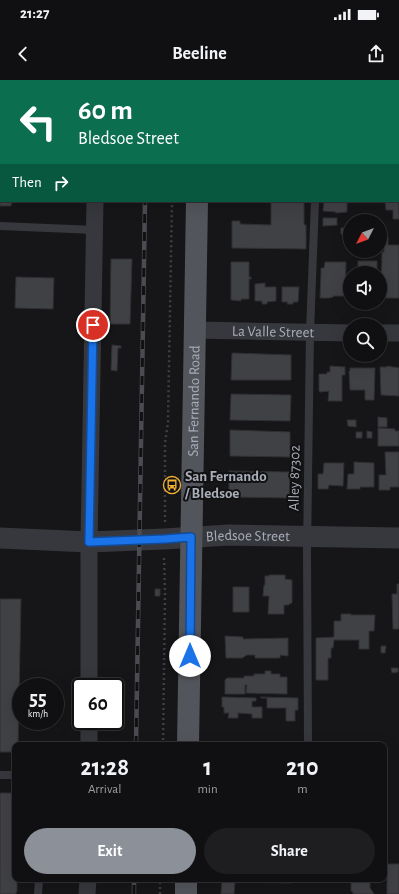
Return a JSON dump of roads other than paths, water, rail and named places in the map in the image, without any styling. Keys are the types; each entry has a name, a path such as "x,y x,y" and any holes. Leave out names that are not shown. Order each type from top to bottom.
{"main road":[{"name":"San Fernando Road","path":"188,742 197,202"},
{"path":"186,882 186,894"}],"street":[{"path":"89,678 89,542 95,202"},
{"name":"La Valle Street","path":"196,330 343,333"},
{"path":"387,333 399,333"},
{"name":"Bledsoe Street","path":"0,538 89,542 229,535 399,538"},
{"path":"89,730 89,742"},
{"path":"87,894 88,882"}],"lane":[{"name":"Alley 87302","path":"308,742 307,537 310,332 315,202"},
{"path":"0,226 95,230"},
{"path":"0,775 12,775"},
{"path":"38,894 39,882"}],"railway":[{"path":"136,742 145,202"},
{"path":"134,882 134,894"}],"place":[{"name":"San Fernando / Bledsoe","path":"172,485"}]}
